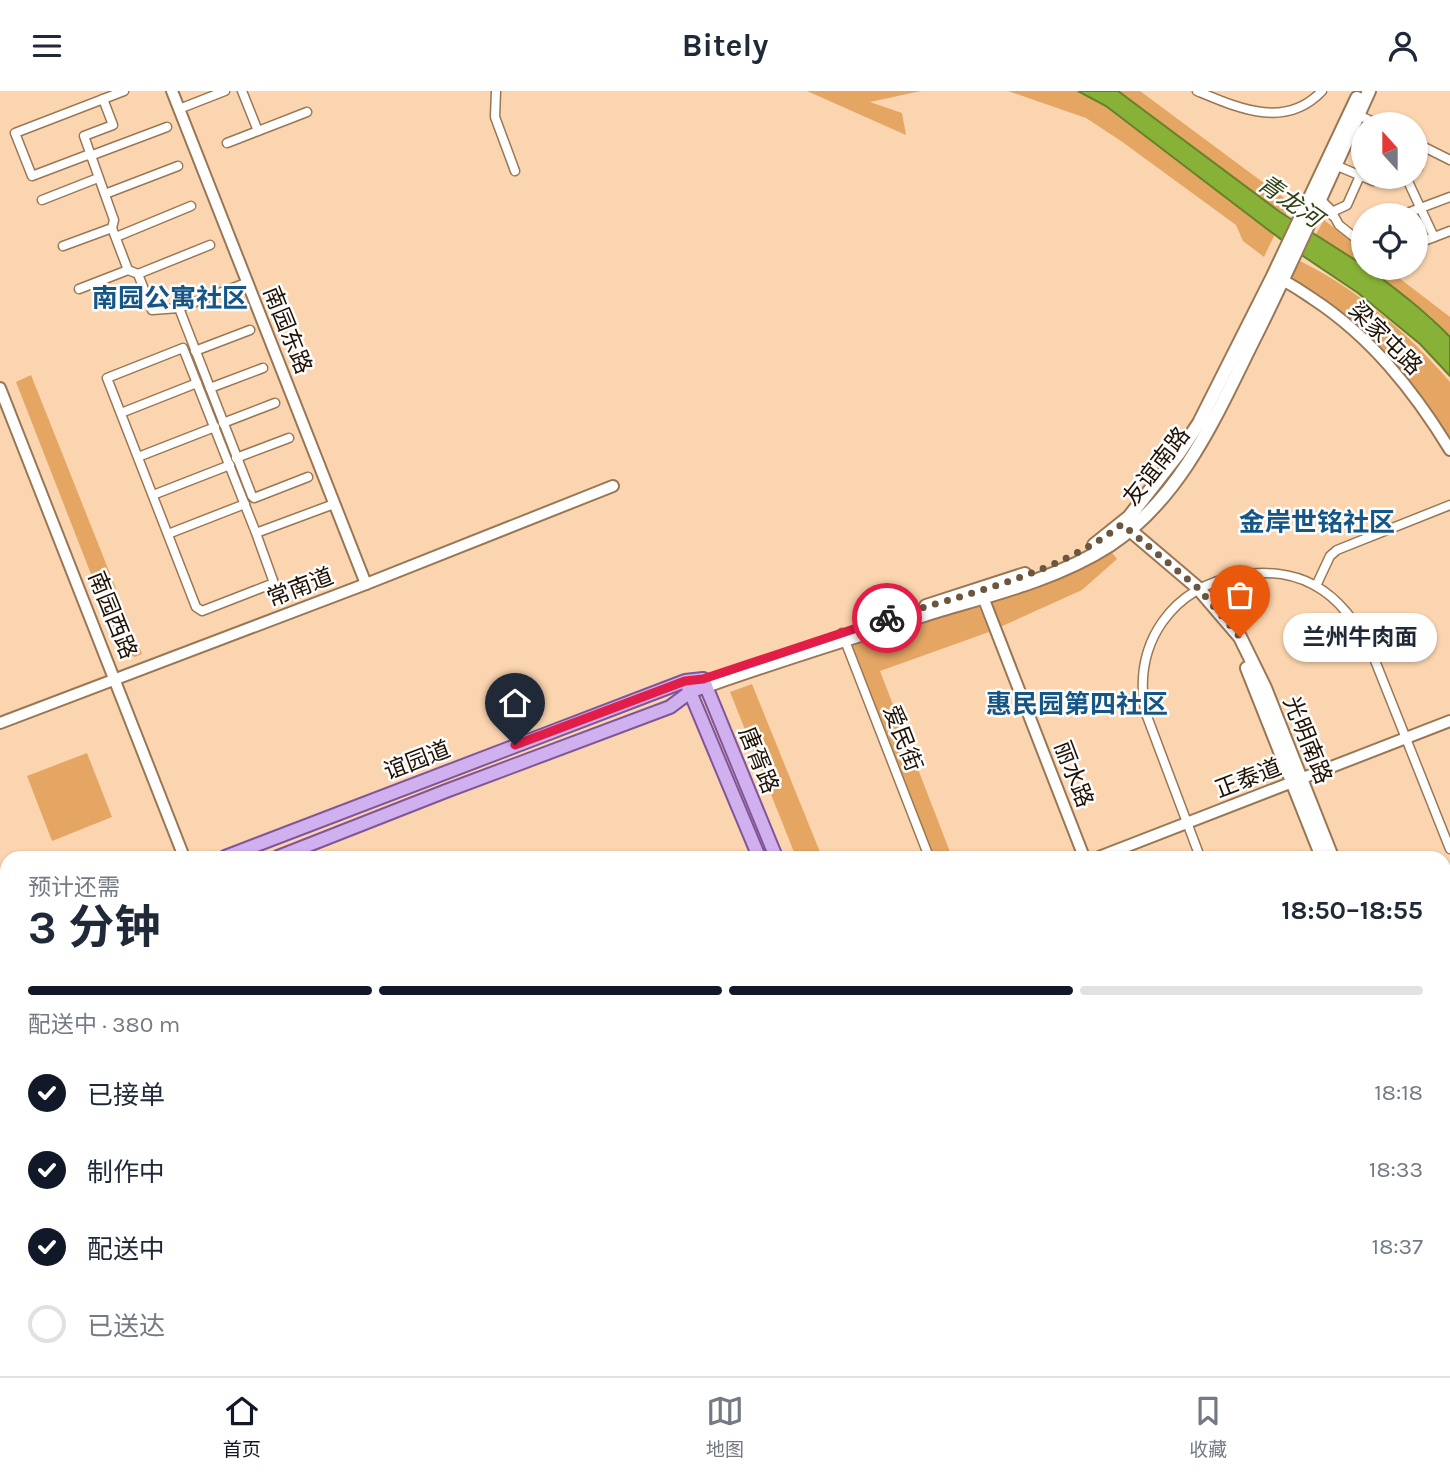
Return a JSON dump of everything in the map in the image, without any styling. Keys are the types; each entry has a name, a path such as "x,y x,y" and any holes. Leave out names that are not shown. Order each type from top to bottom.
{"main road":[{"name":"友谊南路","path":"1314,205 1360,91"},
{"name":"友谊南路","path":"1359,112 1369,91"},
{"name":"友谊南路","path":"705,682 981,593 1073,556 1122,530 1153,508 1199,447 1351,130"},
{"name":"光明南路","path":"1122,530 1195,591 1234,643 1329,851"},
{"name":"谊园道","path":"241,851 705,682"},
{"name":"唐胥路","path":"705,682 774,851"},
{"name":"谊园道","path":"294,851 670,707 688,687"},
{"name":"唐胥路","path":"688,687 756,851"},
{"name":"光明南路","path":"1297,782 1320,851"}],"street":[{"path":"124,91 15,133 32,176 167,127"},
{"name":"南园东路","path":"172,91 366,585"},
{"path":"179,109 225,91"},
{"path":"496,91 495,117 515,171"},
{"path":"1197,91 1213,94 1235,108 1260,114 1303,106 1322,91"},
{"path":"246,92 258,131"},
{"path":"103,99 113,125 84,136 114,220 112,227 128,270"},
{"path":"227,143 307,112"},
{"path":"1428,149 1450,160"},
{"path":"1335,165 1351,170"},
{"path":"105,194 178,166"},
{"path":"42,199 99,178"},
{"path":"1333,216 1334,211 1346,205 1354,189"},
{"path":"1428,206 1450,197"},
{"path":"1314,205 1333,216 1351,234"},
{"path":"116,237 191,207"},
{"path":"1428,223 1434,237"},
{"path":"63,246 112,227"},
{"path":"1428,239 1450,231"},
{"path":"79,289 128,270 138,274 210,245"},
{"path":"138,274 152,310 178,308 246,283"},
{"name":"梁家屯路","path":"1278,278 1327,309 1374,350 1403,381 1450,450"},
{"path":"178,308 209,389 219,425 230,465 274,583 202,611 196,607 107,378 183,348 197,383 219,425 236,458 254,498 308,477"},
{"path":"195,351 250,330"},
{"path":"209,389 263,368"},
{"path":"121,413 197,383"},
{"name":"南园西路","path":"0,388 182,851"},
{"path":"138,457 275,403"},
{"path":"236,458 289,438"},
{"path":"153,495 230,465"},
{"name":"常南道","path":"0,723 366,585 613,486"},
{"path":"167,534 245,504"},
{"path":"256,533 334,504"},
{"path":"1316,586 1330,556 1337,550 1450,505"},
{"path":"1198,851 1152,734 1141,691 1146,660 1156,631 1177,604 1195,591 1230,577 1251,573 1291,576 1316,586 1332,597 1355,622 1370,648 1450,849"},
{"name":"丽水路","path":"981,593 1082,851"},
{"name":"爱民街","path":"843,636 927,851"},
{"name":"正泰道","path":"1115,851 1450,722"}],"shaded area":[{"path":"807,91 921,91 870,102 902,113 906,135"},
{"path":"1008,91 1078,91 1098,100 1275,234 1264,257 1243,241 1236,225 1086,118"},
{"path":"1078,91 1118,91 1280,212 1351,257 1351,280 1384,280 1390,284 1450,337 1450,376 1420,344 1358,293 1300,254 1106,106"},
{"path":"1118,91 1140,91 1291,203 1285,216"},
{"path":"1324,220 1351,241 1351,257 1316,234"},
{"path":"1300,261 1342,285 1381,314 1417,346 1450,382 1450,438 1413,384 1370,336 1342,313 1291,279"},
{"path":"1384,280 1402,280 1450,317 1450,337 1429,315"},
{"path":"31,375 142,654 135,657 121,651 16,382"},
{"path":"1110,550 1117,559 1082,590 1000,627 990,600"},
{"path":"978,604 989,632 880,671 950,851 931,851 850,644"},
{"path":"752,684 820,851 794,851 730,692"},
{"path":"87,753 112,817 52,841 27,776"}],"way so far":[{"path":"887,618 1059,562 1096,544 1122,524 1198,588 1240,637"}],"place":[{"name":"兰州牛肉面","path":"1240,637"}],"district":[{"name":"南园公寓社区","path":"170,298"},
{"name":"金岸世铭社区","path":"1317,522"},
{"name":"惠民园第四社区","path":"1077,704"}],"route":[{"path":"515,745 685,681 703,679 887,618"}],"water label":[{"name":"青龙河","path":"1290,201"}]}
